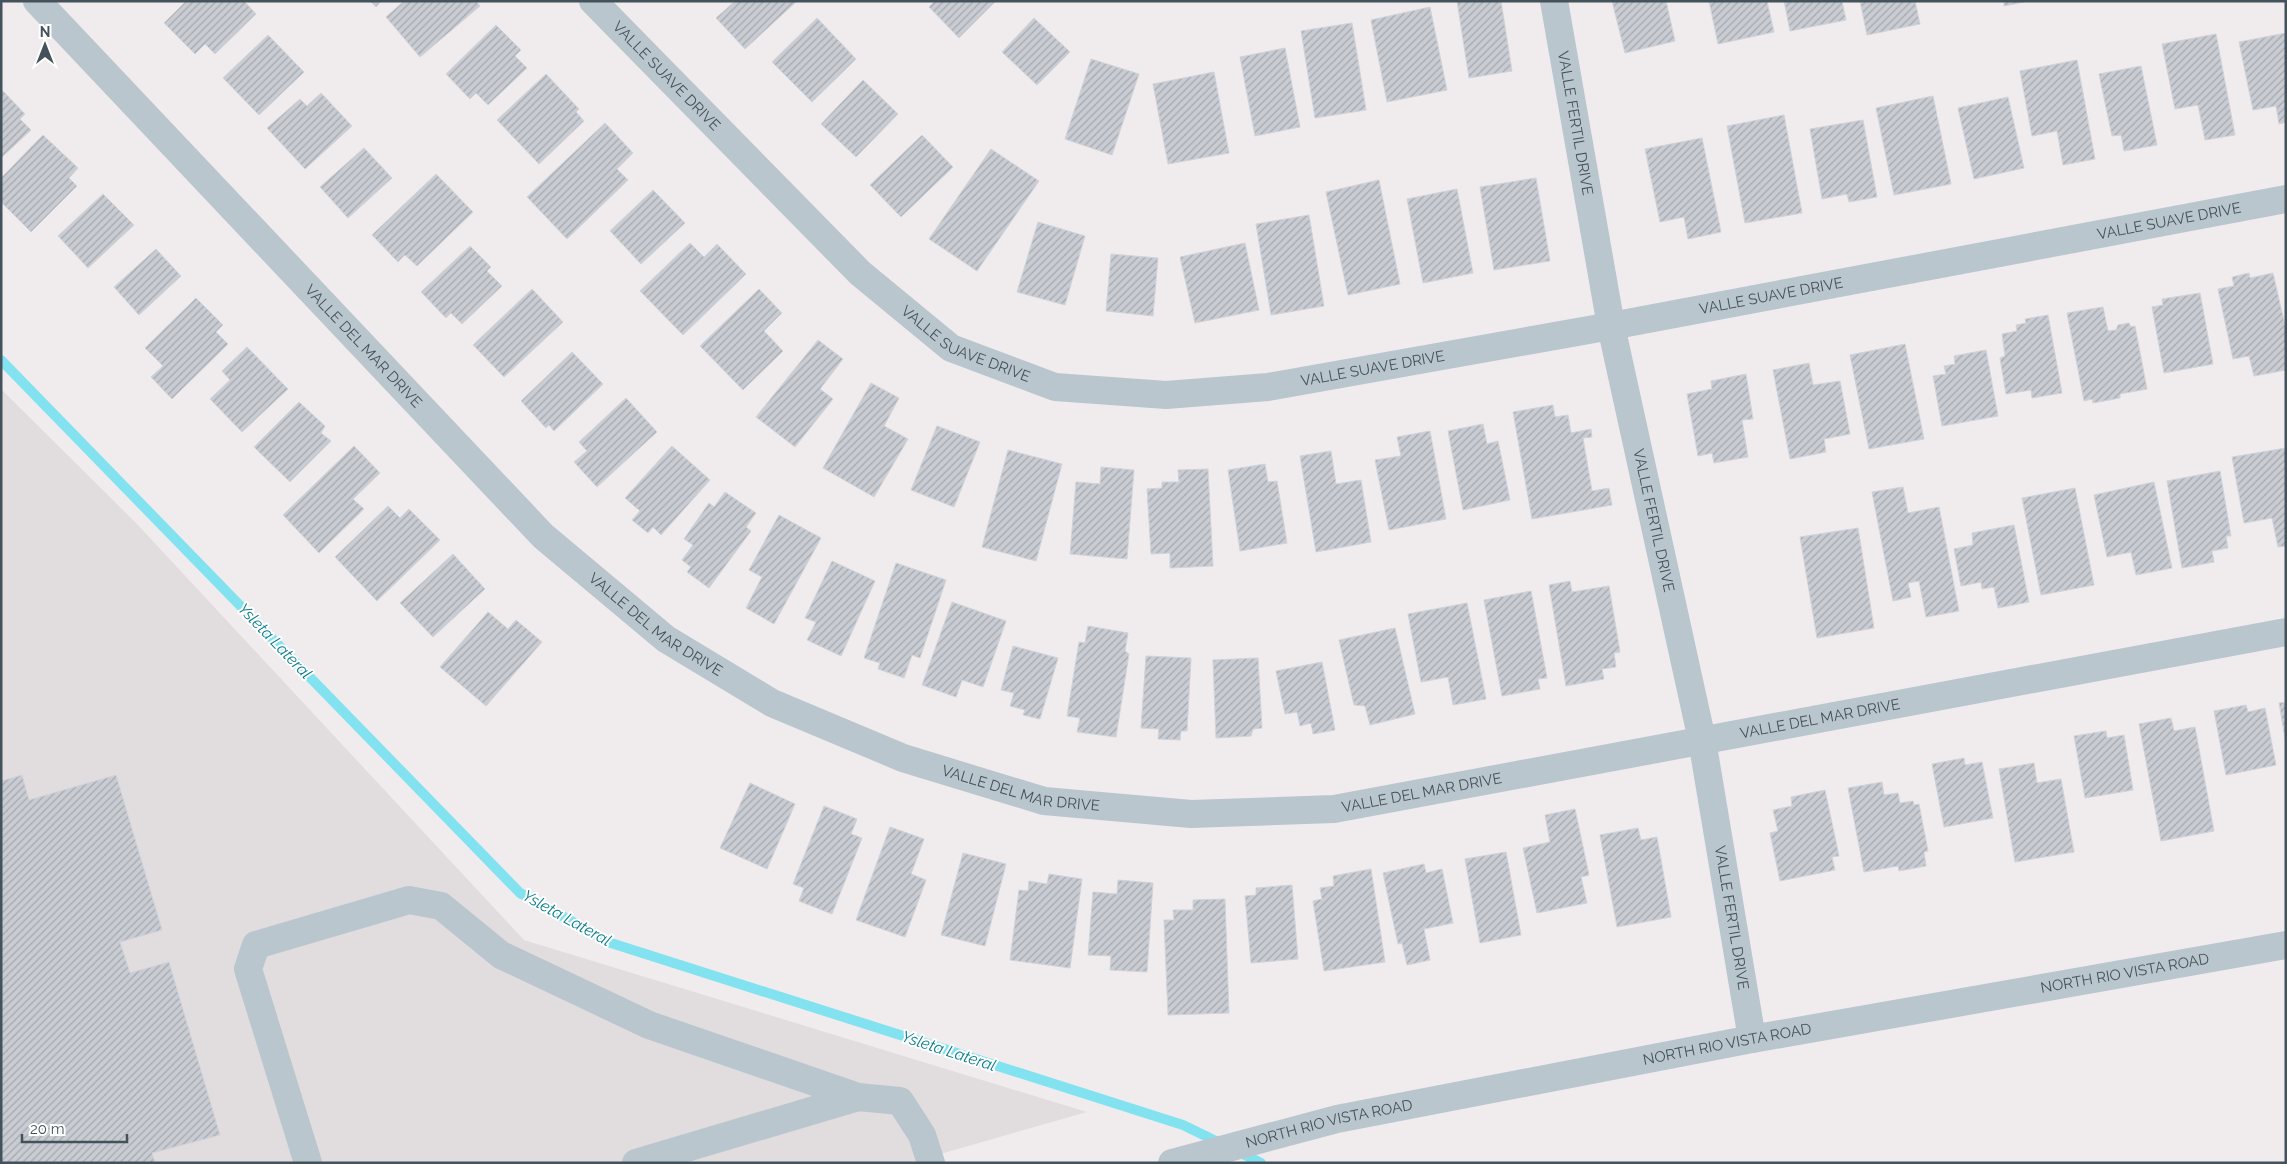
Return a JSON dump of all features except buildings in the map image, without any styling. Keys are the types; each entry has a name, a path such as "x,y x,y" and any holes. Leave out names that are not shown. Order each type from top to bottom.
{"street":[{"name":"VALLE DEL MAR DRIVE","path":"37,1 543,536 666,639 772,703 903,758 1044,801 1191,814 1334,809 2286,632"},
{"name":"VALLE SUAVE DRIVE","path":"593,1 860,273 951,348 1055,387 1166,395 1268,387 1611,326 2286,199"},
{"name":"VALLE FERTIL DRIVE","path":"1554,1 1611,326 1702,740 1752,1039"},
{"path":"308,1163 248,968 256,945 409,900 441,906 501,955 649,1025 858,1097 900,1102 922,1135 932,1163"},
{"name":"NORTH RIO VISTA ROAD","path":"1172,1163 1337,1120 1752,1039 2286,945"},
{"path":"636,1163 858,1097"}],"shaded area":[{"path":"1,389 136,523 524,940 1087,1112 909,1163 1,1163"}],"waterway":[{"name":"Ysleta Lateral","path":"1,360 520,893 611,943 1183,1125 1222,1144"},
{"name":"Ysleta Lateral","path":"1237,1151 1261,1163"}]}
